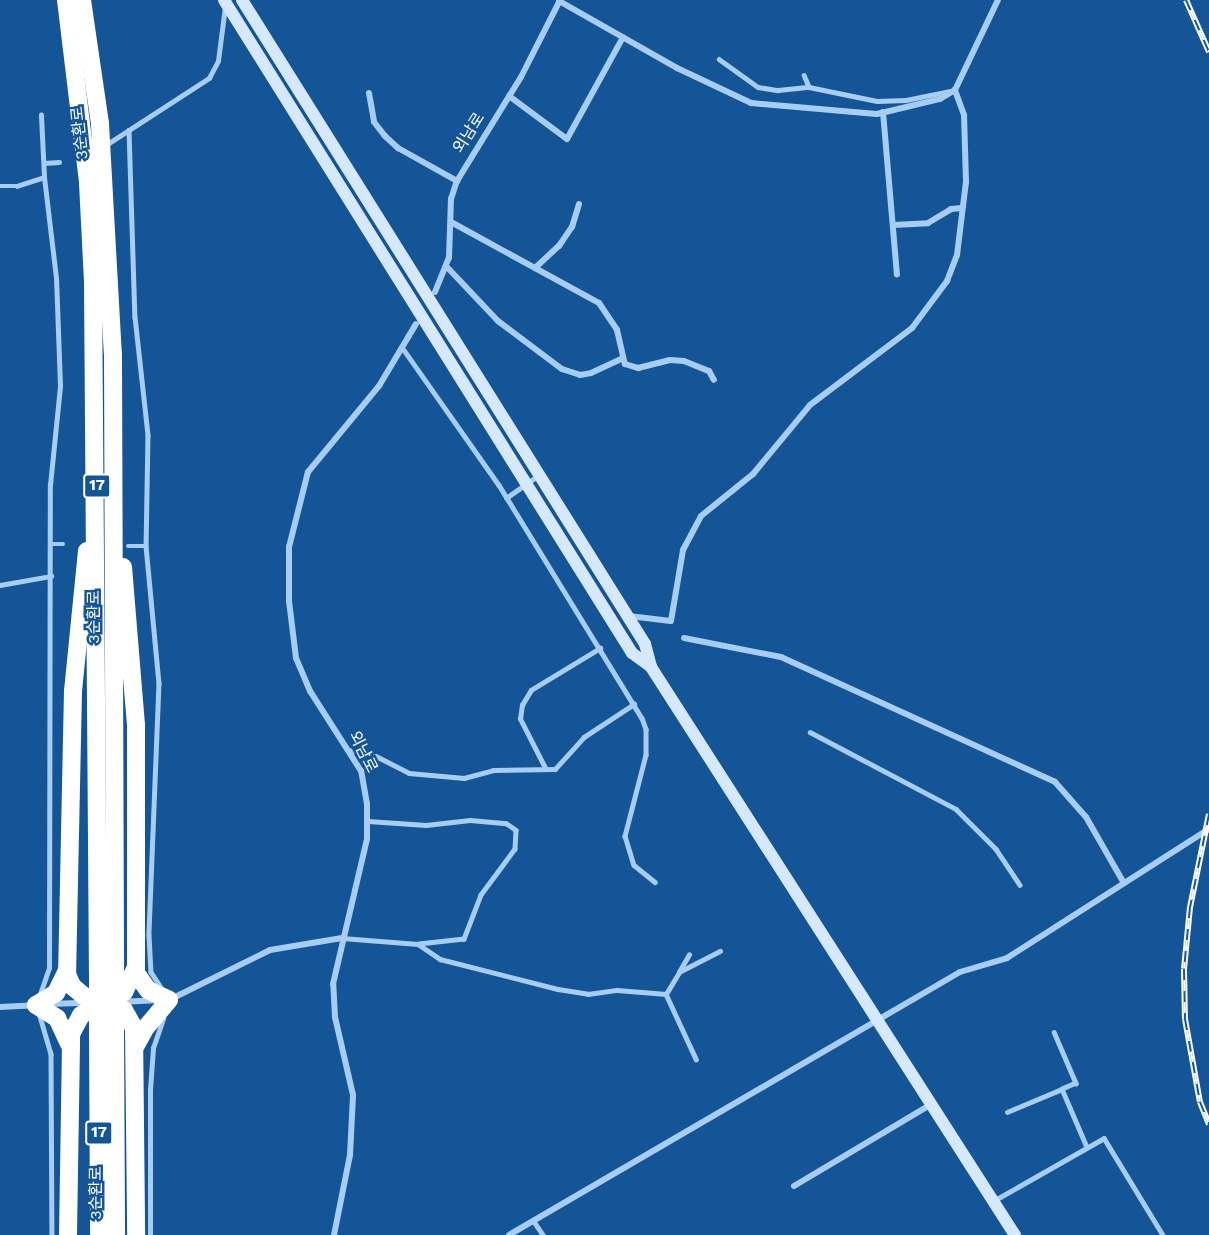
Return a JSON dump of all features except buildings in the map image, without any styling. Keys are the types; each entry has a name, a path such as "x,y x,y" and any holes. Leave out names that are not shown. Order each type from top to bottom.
{"highway":[{"name":"3순환로","path":"66,0 88,183 105,451"},
{"name":"3순환로","path":"82,0 100,124 109,247 105,451 106,973 116,1235"},
{"path":"68,1235 69,1046 78,1019 128,987 135,969 135,716 105,451"},
{"path":"105,451 73,691 67,970 70,982 79,992 107,1002 129,1015 136,1045 136,1235"},
{"path":"135,969 145,987 169,1000 146,1027 136,1045"},
{"path":"67,970 56,993 36,1005 57,1017 69,1046"},
{"name":"3순환로","path":"99,1235 107,1031"}],"street":[{"path":"242,0 628,616 645,644 651,667 1015,1235"},
{"path":"560,0 724,93 751,102 800,104 848,114 883,112 940,99 955,90 998,0"},
{"name":"외남로","path":"435,292 446,266 451,199 457,181 509,96 560,0"},
{"path":"225,2 632,653 651,667"},
{"path":"509,96 567,139 623,37"},
{"path":"628,616 671,621 680,560 701,516 753,474 810,405 912,328 947,281 957,255 962,208 964,115 955,90"},
{"path":"369,93 374,122 385,136 398,148 457,181"},
{"path":"883,112 897,274"},
{"path":"535,268 559,246 572,227 579,204"},
{"path":"893,225 928,223 951,209 962,208"},
{"path":"451,222 599,303 610,313 625,364 638,368 670,360 684,362 709,371 714,380"},
{"path":"446,266 498,321 562,369 580,375 591,374 623,358"},
{"name":"외남로","path":"334,1235 345,1187 353,1095 333,1001 342,938 363,859 368,821 361,771 310,691 296,658 289,601 289,547 308,472 363,407 404,350 416,324"},
{"path":"684,638 781,657 1055,782 1086,817 1124,884"},
{"path":"509,1235 960,972 1007,958 1209,830"},
{"path":"0,1007 169,1000 200,988 270,950 342,938"},
{"path":"794,1186 930,1105"}],"lane":[{"path":"106,145 209,78 218,61 225,2"},
{"path":"719,59 758,87 778,90 809,87 877,101 906,100 955,90"},
{"path":"804,75 809,87"},
{"path":"42,115 44,177 56,278 60,386 50,485 49,968 36,1005 51,1054 52,1235"},
{"path":"129,130 135,317 148,435 146,546 159,683 150,878 151,972 169,1000 153,1048 150,1090 150,1235"},
{"path":"44,163 59,162"},
{"path":"0,186 24,185 44,177"},
{"path":"404,350 506,498 634,704 646,729 647,741 625,836 634,865 655,882"},
{"path":"506,498 539,475"},
{"path":"50,544 63,544"},
{"path":"128,546 146,546"},
{"path":"0,585 51,576"},
{"path":"544,768 520,719 522,705 531,690 600,648"},
{"path":"349,750 376,756 409,773 464,778 494,770 555,769 584,737 634,704"},
{"path":"810,732 956,809 996,849 1020,885"},
{"path":"342,938 418,944 464,939 481,896 514,849 516,831 506,823 470,820 426,825 368,821"},
{"path":"418,944 440,959 558,989 588,994 617,990 666,994"},
{"path":"679,972 720,951"},
{"path":"666,994 688,955"},
{"path":"666,994 696,1059"},
{"path":"1007,1112 1076,1083 1054,1032"},
{"path":"1062,1089 1088,1147"},
{"path":"993,1201 1104,1138 1163,1235"},
{"path":"532,1220 543,1235"}],"railway":[{"path":"1186,0 1209,52"},
{"path":"1209,814 1190,907 1184,969 1185,1019 1200,1102 1209,1124"}]}
